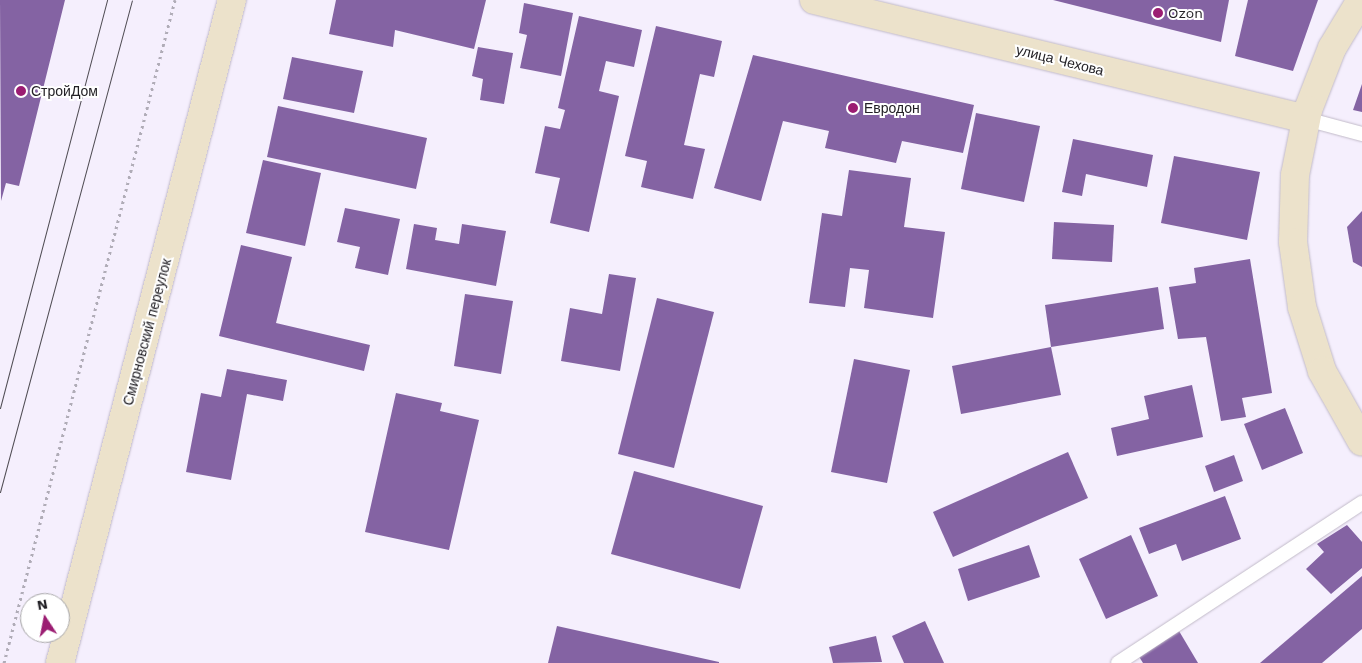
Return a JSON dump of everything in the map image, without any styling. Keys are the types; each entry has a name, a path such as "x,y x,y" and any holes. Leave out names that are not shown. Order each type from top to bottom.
{"main road":[{"name":"Смирновский переулок","path":"60,663 232,0"},
{"name":"улица Чехова","path":"814,0 1306,119"},
{"path":"1361,0 1332,48 1306,119 1295,175 1293,242 1302,307 1322,371 1362,442"}],"lane":[{"path":"1306,119 1362,134"},
{"path":"1118,663 1362,503"}],"path":[{"path":"4,663 176,0"}],"building":[{"name":"СтройДом","path":"0,0 65,0 19,186 6,183 1,201"},
{"path":"336,0 486,0 474,49 395,30 393,47 329,34"},
{"path":"1053,0 1229,0 1221,42"},
{"path":"1248,0 1318,0 1293,71 1235,56"},
{"path":"524,3 573,13 561,76 520,68 527,35 519,33"},
{"path":"579,16 642,30 634,67 606,61 599,91 619,96 589,232 550,223 560,178 535,173 545,126 560,129 565,110 558,108"},
{"path":"656,26 722,41 714,77 700,74 684,145 705,149 693,199 641,187 647,161 625,156"},
{"path":"478,47 513,53 504,104 480,100 483,79 472,76"},
{"path":"753,55 974,105 963,153 902,141 896,163 825,148 829,131 783,121 761,201 714,188"},
{"path":"292,57 363,71 354,113 283,99"},
{"path":"1362,84 1362,112 1353,110"},
{"path":"278,106 427,138 416,189 267,157"},
{"path":"976,113 1040,126 1024,202 961,189"},
{"path":"1073,139 1153,155 1147,187 1086,174 1082,196 1062,192"},
{"path":"1174,156 1260,172 1247,240 1161,223"},
{"path":"263,160 321,173 305,246 246,233"},
{"path":"849,170 911,178 904,227 945,232 933,318 864,308 869,270 850,268 845,307 809,303 822,213 842,216"},
{"path":"345,208 400,219 388,275 355,268 360,247 337,242"},
{"path":"1362,211 1362,267 1353,262 1347,227"},
{"path":"1054,222 1114,225 1112,262 1052,259"},
{"path":"414,224 437,228 435,240 459,244 462,224 506,231 496,286 406,269"},
{"path":"241,245 292,257 276,323 370,345 364,371 219,336"},
{"path":"1250,259 1272,393 1242,398 1246,417 1221,421 1206,337 1178,339 1169,287 1196,283 1194,268"},
{"path":"609,274 636,278 620,371 561,361 570,308 602,314"},
{"path":"1158,287 1164,329 1051,347 1045,305"},
{"path":"465,294 513,301 501,374 454,366"},
{"path":"657,298 714,312 674,468 618,454"},
{"path":"1051,347 1061,395 961,414 952,366"},
{"path":"854,359 910,370 887,483 831,472"},
{"path":"227,369 287,380 283,401 247,394 231,480 186,472 201,393 221,397"},
{"path":"1192,385 1203,437 1117,456 1111,428 1149,419 1144,396"},
{"path":"396,393 442,403 440,411 479,420 449,550 365,532"},
{"path":"1285,408 1303,453 1262,470 1244,424"},
{"path":"1068,452 1088,498 953,557 933,512"},
{"path":"1234,455 1243,481 1214,492 1205,466"},
{"path":"634,471 763,506 740,589 611,554"},
{"path":"1225,496 1241,539 1182,561 1176,544 1149,554 1139,528"},
{"path":"1347,525 1362,542 1362,568 1331,594 1306,569 1324,552 1317,544"},
{"path":"1131,535 1158,596 1106,619 1079,559"},
{"path":"1029,545 1040,577 968,601 958,569"},
{"path":"1362,576 1362,629 1322,663 1260,663"},
{"path":"925,621 944,663 904,663 892,636"},
{"path":"557,626 719,662 719,663 548,663"},
{"path":"1179,631 1198,663 1143,663 1138,655"},
{"path":"876,636 882,662 833,663 829,647"}],"tram line":[{"path":"0,408 107,0"},
{"path":"0,492 132,0"}],"place":[{"name":"Ozon","path":"1158,13"},
{"name":"СтройДом","path":"21,91"},
{"name":"Евродон","path":"853,108"}]}
